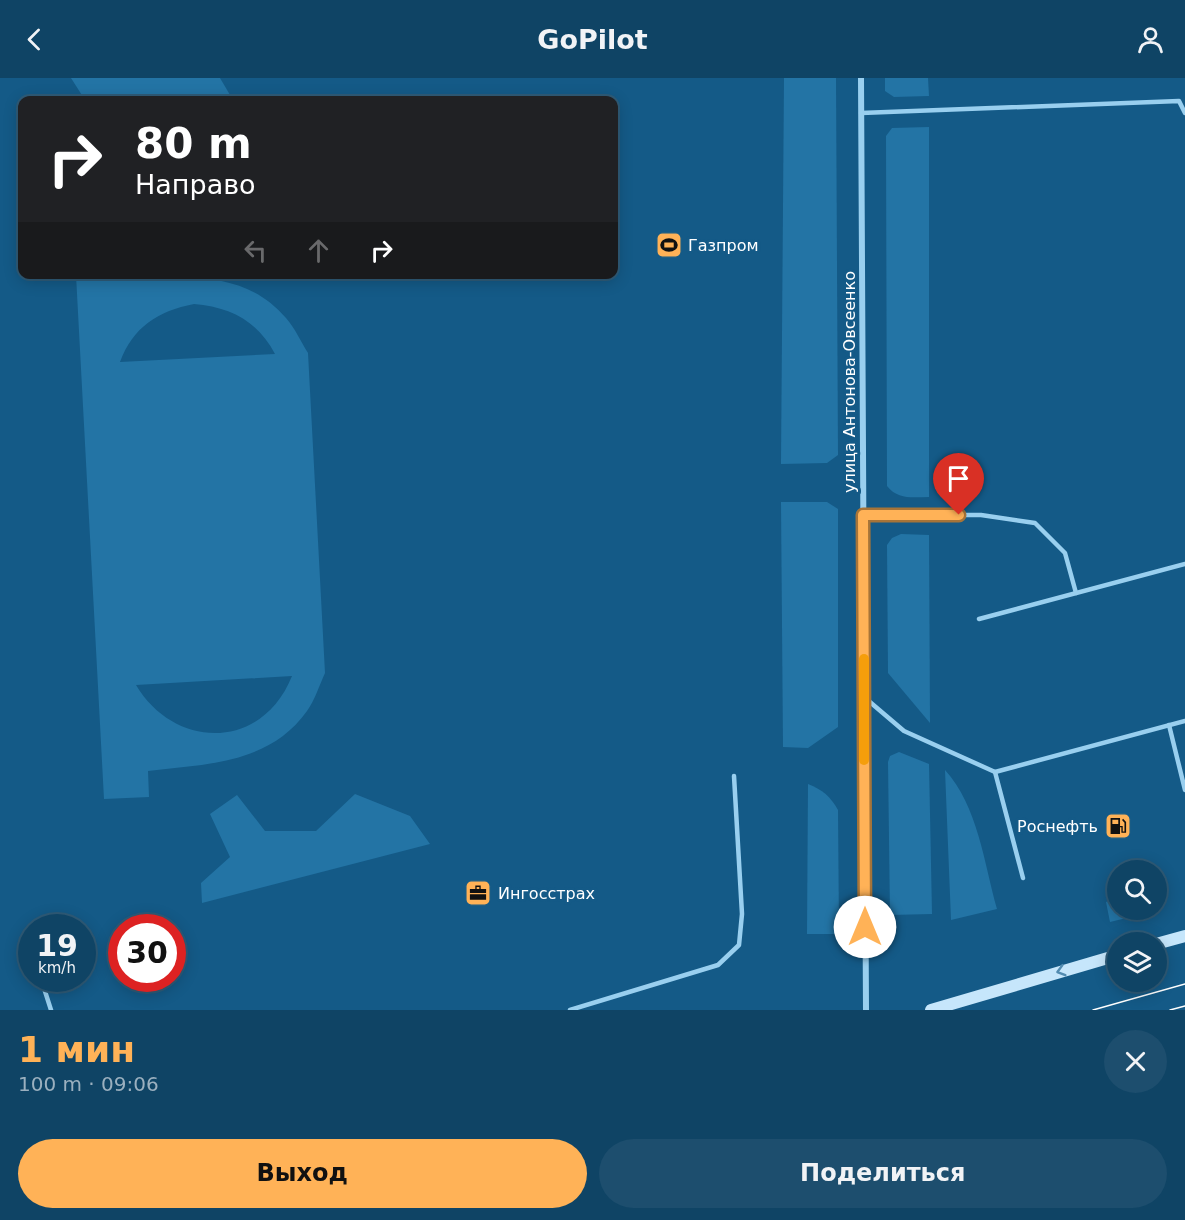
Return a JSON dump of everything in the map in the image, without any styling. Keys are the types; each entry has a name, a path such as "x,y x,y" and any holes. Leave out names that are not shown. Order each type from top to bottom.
{"main road":[{"path":"1167,941 1185,936"},
{"path":"931,1010 1107,958"}],"street":[{"name":"улица Антонова-Овсеенко","path":"861,78 866,1010"}],"lane":[{"path":"861,113 1179,101 1185,113"},
{"path":"863,515 981,514 1035,523 1065,553 1076,593"},
{"path":"979,619 1185,564"},
{"path":"864,698 903,732 995,772 1185,721"},
{"path":"1168,725 1185,790"},
{"path":"995,772 1023,878"},
{"path":"570,1010 718,965 739,945 742,914 734,776"},
{"path":"45,992 51,1010"}],"shaded area":[{"path":"71,78 220,78 231,96 82,96"},
{"path":"784,78 836,78 838,455 827,463 781,464"},
{"path":"885,78 928,78 929,96 894,97 885,91"},
{"path":"929,127 929,497 911,497 896,494 887,486 886,136 892,128"},
{"path":"76,279 122,279 122,281 210,279 231,283 250,290 269,302 286,318 308,353 325,673 307,711 292,729 274,742 256,751 214,763 148,771 149,797 104,799","holes":["194,304 231,312 251,324 268,342 275,354 120,362 132,339 158,316","292,676 278,701 260,718 240,729 217,733 195,730 173,722 153,706 136,685"]},
{"path":"781,502 827,502 838,509 838,727 808,748 783,747"},
{"path":"901,534 929,535 930,723 888,673 887,545 892,538"},
{"path":"899,752 929,764 932,914 890,915 888,762 890,756"},
{"path":"945,770 956,784 973,818 997,909 951,920"},
{"path":"808,784 826,794 838,810 839,934 807,934"},
{"path":"355,794 410,816 430,844 202,903 201,883 230,857 210,814 237,795 265,831 316,831"}],"tram line":[{"path":"1093,1010 1185,984"},
{"path":"1170,1010 1185,1006"}],"slow traffic":[{"path":"864,659 864,760"}],"place":[{"name":"Газпром","path":"669,245"},
{"name":"Роснефть","path":"1118,826"},
{"name":"Ингосстрах","path":"478,893"}],"route":[{"path":"865,927 863,515 959,515"}]}
